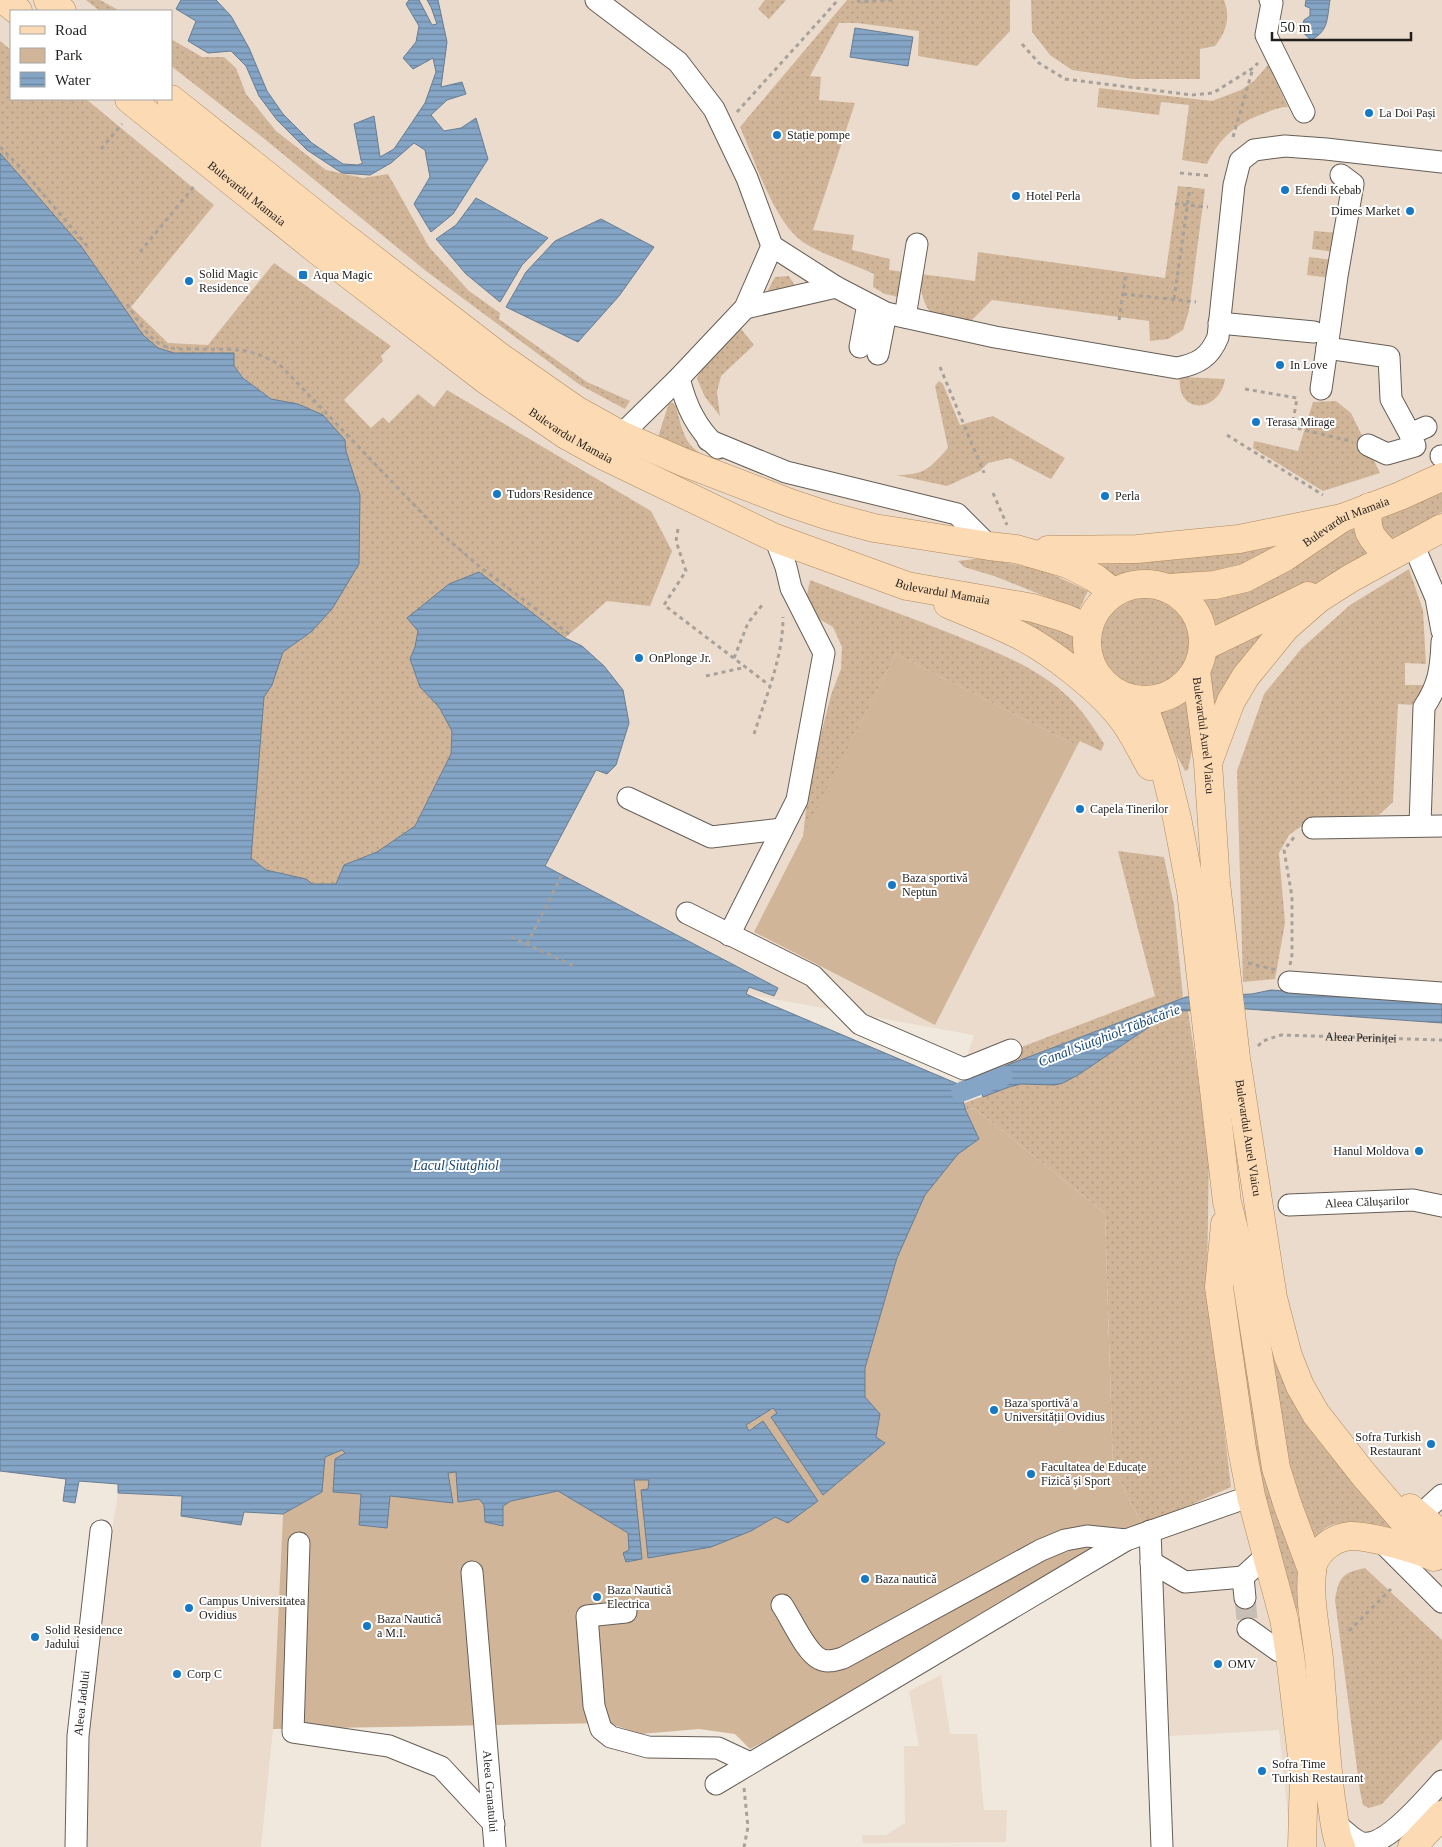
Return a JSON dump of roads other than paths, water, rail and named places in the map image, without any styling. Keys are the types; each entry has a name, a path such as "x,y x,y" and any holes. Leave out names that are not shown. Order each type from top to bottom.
{"main road":[{"path":"4,0 17,10"},
{"path":"48,0 61,10"},
{"name":"Bulevardul Mamaia","path":"172,100 500,357 576,410 621,435 683,462 790,503 874,528 989,546 1011,537 1094,578 1114,593"},
{"name":"Bulevardul Mamaia","path":"126,111 317,250 486,380 566,435 606,457 775,538 907,586 1033,608 1065,618 1088,628"},
{"name":"Bulevardul Mamaia","path":"1167,588 1215,585 1245,578 1285,557 1342,518 1442,477"},
{"path":"1369,507 1366,522 1373,539 1402,550"},
{"path":"1011,537 1137,549 1239,539 1342,518"},
{"path":"1208,763 1231,701 1246,676 1286,627 1318,599 1342,583 1442,528"},
{"path":"1200,659 1402,550"},
{"path":"1153,584 1167,588 1180,595 1190,605 1198,618 1203,632 1200,659 1180,689 1168,696 1156,700 1142,700 1128,698 1114,692 1103,683 1094,671 1088,650 1088,628 1094,614 1103,602 1114,593 1126,587 1153,584"},
{"path":"907,586 1019,635 1062,663 1087,684 1121,717 1134,735 1177,818"},
{"name":"Bulevardul Aurel Vlaicu","path":"1200,659 1222,961 1233,1057 1272,1298 1288,1356 1300,1386 1316,1414 1364,1475 1439,1552"},
{"name":"Bulevardul Aurel Vlaicu","path":"1142,700 1164,762 1191,891 1222,961"},
{"name":"Bulevardul Aurel Vlaicu","path":"1233,1057 1227,1202 1246,1276 1276,1468 1312,1570"},
{"path":"1227,1202 1219,1287 1242,1449 1251,1496 1284,1619 1290,1655 1304,1774 1302,1847"},
{"path":"1364,1475 1420,1515 1439,1552"},
{"path":"1338,1835 1326,1761 1319,1659 1312,1608 1312,1570 1314,1561 1323,1548 1333,1541 1359,1536 1405,1547 1439,1552"},
{"path":"1312,1847 1326,1761"}],"street":[{"path":"596,0 678,62 714,109 747,178 772,246 836,286 886,311 995,337 1177,368 1189,366 1202,360 1213,349 1218,336 1234,185 1240,161 1254,150 1285,146 1442,162"},
{"path":"1270,0 1272,3 1266,35 1304,112"},
{"path":"1321,390 1320,340 1336,276 1353,184 1341,175"},
{"path":"869,351 917,244"},
{"path":"621,435 679,378 745,308 772,246"},
{"path":"745,308 836,286"},
{"path":"1220,323 1320,340 1389,357 1391,399 1418,430 1415,446 1387,454 1368,445"},
{"path":"679,378 691,415 708,440 745,472 790,503"},
{"path":"708,440 786,472 957,514 989,546"},
{"path":"729,935 797,800 824,653 791,588 786,567 775,538"},
{"path":"1402,550 1436,598 1442,631"},
{"path":"1420,825 1424,707 1432,694 1442,668 1442,642"},
{"path":"628,798 711,837 782,829"},
{"path":"1313,828 1442,826"},
{"path":"687,913 813,976 860,1024 964,1069 1010,1050"},
{"path":"1289,977 1442,993"},
{"name":"Aleea Călușarilor","path":"1289,1205 1413,1200 1442,1206"},
{"path":"1420,1515 1442,1495"},
{"path":"716,1784 1126,1540 1251,1496"},
{"name":"Aleea Jadului","path":"76,1847 78,1736 101,1531"},
{"path":"1150,1531 1162,1847"},
{"path":"782,1605 809,1649 819,1659 829,1662 843,1658 1041,1550 1065,1540 1086,1536 1126,1540"},
{"path":"1382,1542 1442,1602"},
{"path":"299,1543 292,1732 389,1746 441,1767 494,1824"},
{"path":"1151,1562 1185,1582 1242,1577 1267,1555"},
{"name":"Aleea Granatului","path":"472,1572 496,1847"},
{"path":"1242,1577 1245,1598"},
{"path":"626,1612 588,1616 594,1706 601,1729 611,1737 648,1747 718,1748 743,1768"},
{"path":"1248,1629 1279,1651 1290,1655"},
{"path":"1338,1835 1361,1843 1373,1843 1390,1834 1442,1781"}],"water":[{"path":"181,0 216,0 231,16 249,48 267,91 283,114 312,143 343,164 358,165 363,163 354,124 374,116 380,157 394,149 425,103 436,72 433,58 413,69 403,58 416,42 419,26 406,4 409,0 419,0 432,25 437,24 427,0 438,0 447,42 441,87 462,82 466,94 447,100 431,115 444,131 461,128 476,118 488,159 453,214 431,232 414,204 430,177 425,150 414,143 391,163 370,175 342,173 307,150 277,120 259,96 246,66 231,51 208,53 188,41 196,21 176,9"},
{"path":"1306,0 1330,0 1324,28 1311,40 1301,31 1304,20 1310,16 1310,8 1305,6"},
{"path":"855,28 913,37 908,66 850,57"},
{"name":"Lacul Siutghiol","path":"0,153 81,246 143,335 158,348 174,353 234,353 234,366 243,378 271,399 298,404 323,415 345,440 346,451 360,495 359,564 332,609 311,632 283,652 272,685 264,697 251,858 266,870 306,879 312,884 336,884 344,865 377,852 415,826 451,754 452,731 439,707 420,687 410,659 415,647 418,631 407,618 449,584 479,572 565,638 582,646 604,666 623,690 629,723 616,765 607,774 596,770 545,866 778,988 774,996 749,987 746,994 958,1084 966,1111 979,1139 958,1154 925,1195 897,1258 865,1368 865,1397 880,1414 876,1437 885,1443 823,1495 771,1417 777,1413 773,1408 746,1425 749,1431 763,1421 818,1501 788,1523 775,1517 751,1531 711,1547 648,1558 641,1490 648,1489 649,1480 634,1480 642,1559 626,1562 623,1553 629,1550 628,1533 558,1491 511,1501 503,1506 503,1526 485,1522 484,1505 479,1499 458,1502 456,1472 448,1473 453,1503 390,1496 387,1528 359,1525 361,1494 333,1492 335,1459 345,1453 342,1450 325,1457 322,1492 283,1514 244,1512 241,1525 181,1516 182,1496 118,1493 118,1484 79,1481 75,1503 63,1501 66,1479 0,1471"},
{"path":"476,198 548,238 522,265 500,302 466,274 436,239 456,225"},
{"path":"601,219 654,247 619,296 578,342 506,307 526,272 555,241"},
{"path":"1271,990 1442,1002 1442,1023 1247,1009 1178,1011 1158,1021 1063,1083 1055,1085 1021,1084 983,1097 976,1077 1186,997 1252,994"}],"waterway":[{"name":"Canal Siutghiol-Tăbăcărie","path":"961,1092 1003,1076"}],"tunnel":[{"path":"1245,1598 1248,1629"}],"place":[{"name":"La Doi Pași","path":"1369,113"},
{"name":"Stație pompe","path":"777,135"},
{"name":"Efendi Kebab","path":"1285,190"},
{"name":"Hotel Perla","path":"1016,196"},
{"name":"Dimes Market","path":"1410,211"},
{"name":"Aqua Magic","path":"303,275"},
{"name":"Solid Magic Residence","path":"189,281"},
{"name":"In Love","path":"1280,365"},
{"name":"Terasa Mirage","path":"1256,422"},
{"name":"Tudors Residence","path":"497,494"},
{"name":"Perla","path":"1105,496"},
{"name":"OnPlonge Jr.","path":"639,658"},
{"name":"Capela Tinerilor","path":"1080,809"},
{"name":"Baza sportivă Neptun","path":"892,885"},
{"name":"Hanul Moldova","path":"1419,1151"},
{"name":"Baza sportivă a Universității Ovidius","path":"994,1410"},
{"name":"Sofra Turkish Restaurant","path":"1431,1444"},
{"name":"Facultatea de Educațe Fizică și Sport","path":"1031,1474"},
{"name":"Baza nautică","path":"865,1579"},
{"name":"Baza Nautică Electrica","path":"597,1597"},
{"name":"Campus Universitatea Ovidius","path":"189,1608"},
{"name":"Baza Nautică a M.I.","path":"367,1626"},
{"name":"Solid Residence Jadului","path":"35,1637"},
{"name":"OMV","path":"1218,1664"},
{"name":"Corp C","path":"177,1674"},
{"name":"Sofra Time Turkish Restaurant","path":"1262,1771"}]}
